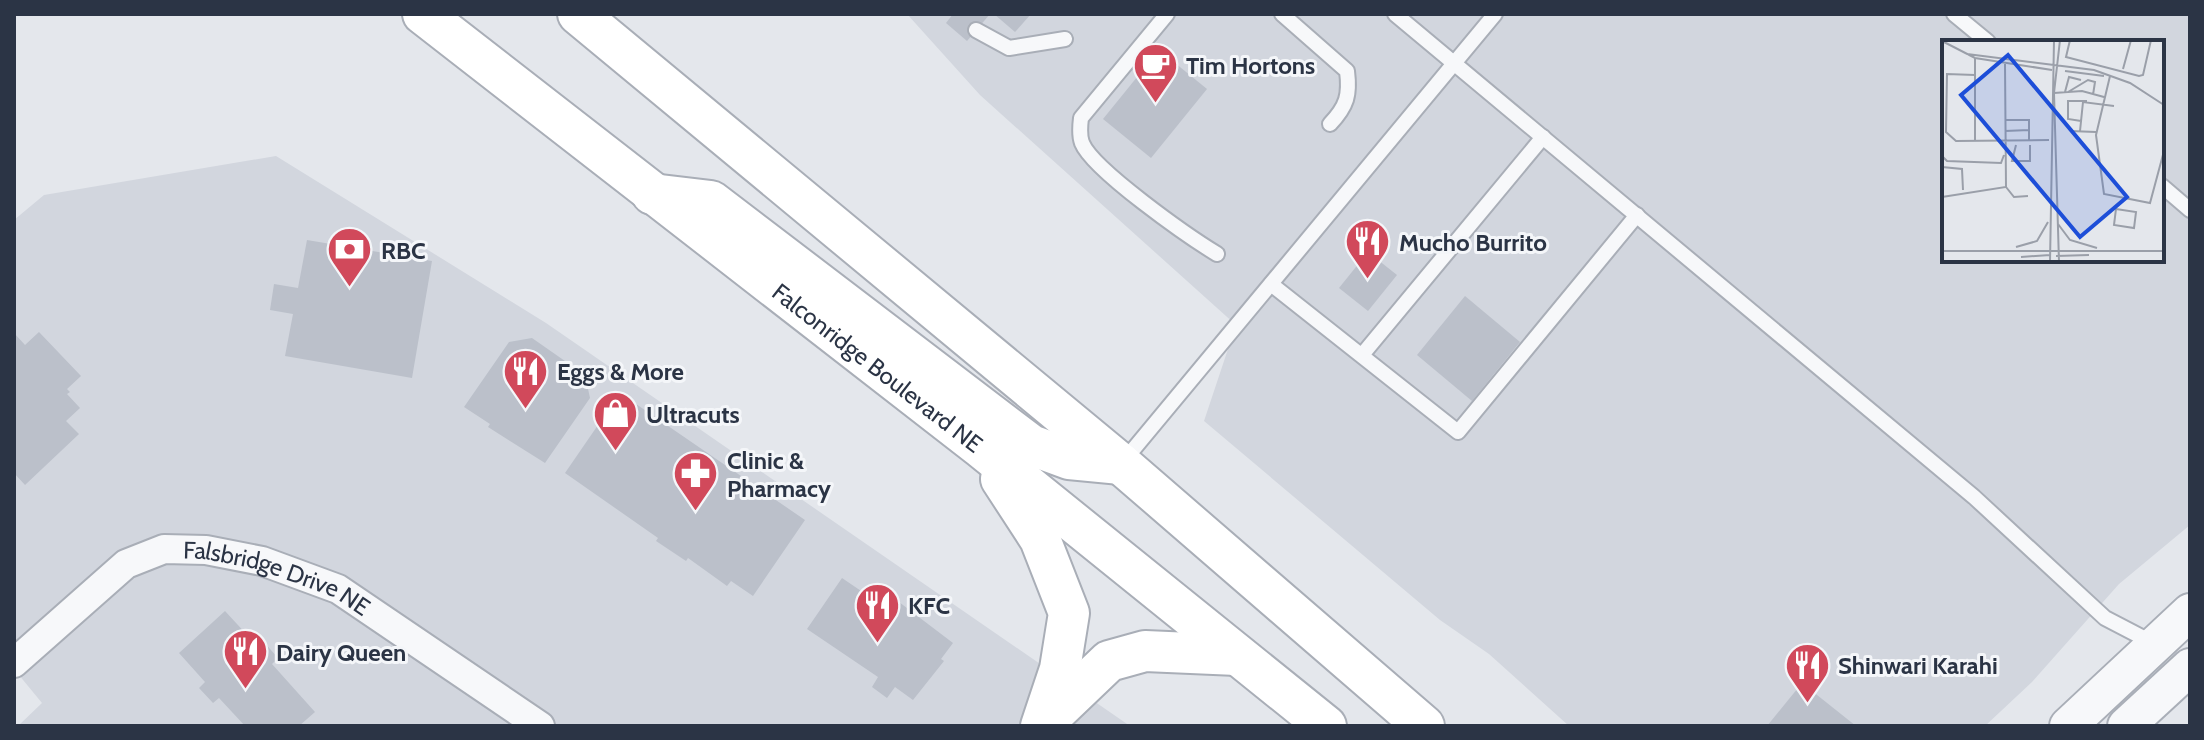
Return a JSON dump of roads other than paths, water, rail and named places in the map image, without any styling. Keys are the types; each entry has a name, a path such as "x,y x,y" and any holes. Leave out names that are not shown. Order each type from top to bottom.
{"main road":[{"name":"Falconridge Boulevard NE","path":"423,14 980,447 1326,726"},
{"path":"578,14 1121,464 1424,726"},
{"path":"652,194 711,201 1031,445 1069,459 1121,464"},
{"path":"980,447 1040,539 1069,613 1060,669 1041,726"},
{"path":"1041,726 1109,661 1145,651 1237,655"}],"street":[{"name":"Falsbridge Drive NE","path":"14,663 126,564 164,549 206,550 262,561 338,589 540,726"},
{"path":"2068,726 2190,612"},
{"path":"2126,726 2190,667"}],"lane":[{"path":"1167,14 1081,118 1080,132 1083,145 1108,172 1179,231 1217,254"},
{"path":"1282,14 1347,71 1350,92 1340,113 1330,124"},
{"path":"1395,14 1974,497 2105,618 2155,644"},
{"path":"1121,464 1495,14"},
{"path":"1954,14 1986,40"},
{"path":"976,30 1009,48 1065,39"},
{"path":"1362,355 1543,137"},
{"path":"2164,188 2190,210"},
{"path":"1271,284 1458,432 1637,215"}],"place":[{"name":"Tim Hortons","path":"1155,104"},
{"name":"Mucho Burrito","path":"1368,281"},
{"name":"RBC","path":"350,289"},
{"name":"Eggs & More","path":"526,410"},
{"name":"Ultracuts","path":"615,453"},
{"name":"Clinic & Pharmacy","path":"696,513"},
{"name":"KFC","path":"877,644"},
{"name":"Dairy Queen","path":"245,691"},
{"name":"Shinwari Karahi","path":"1807,704"}]}
